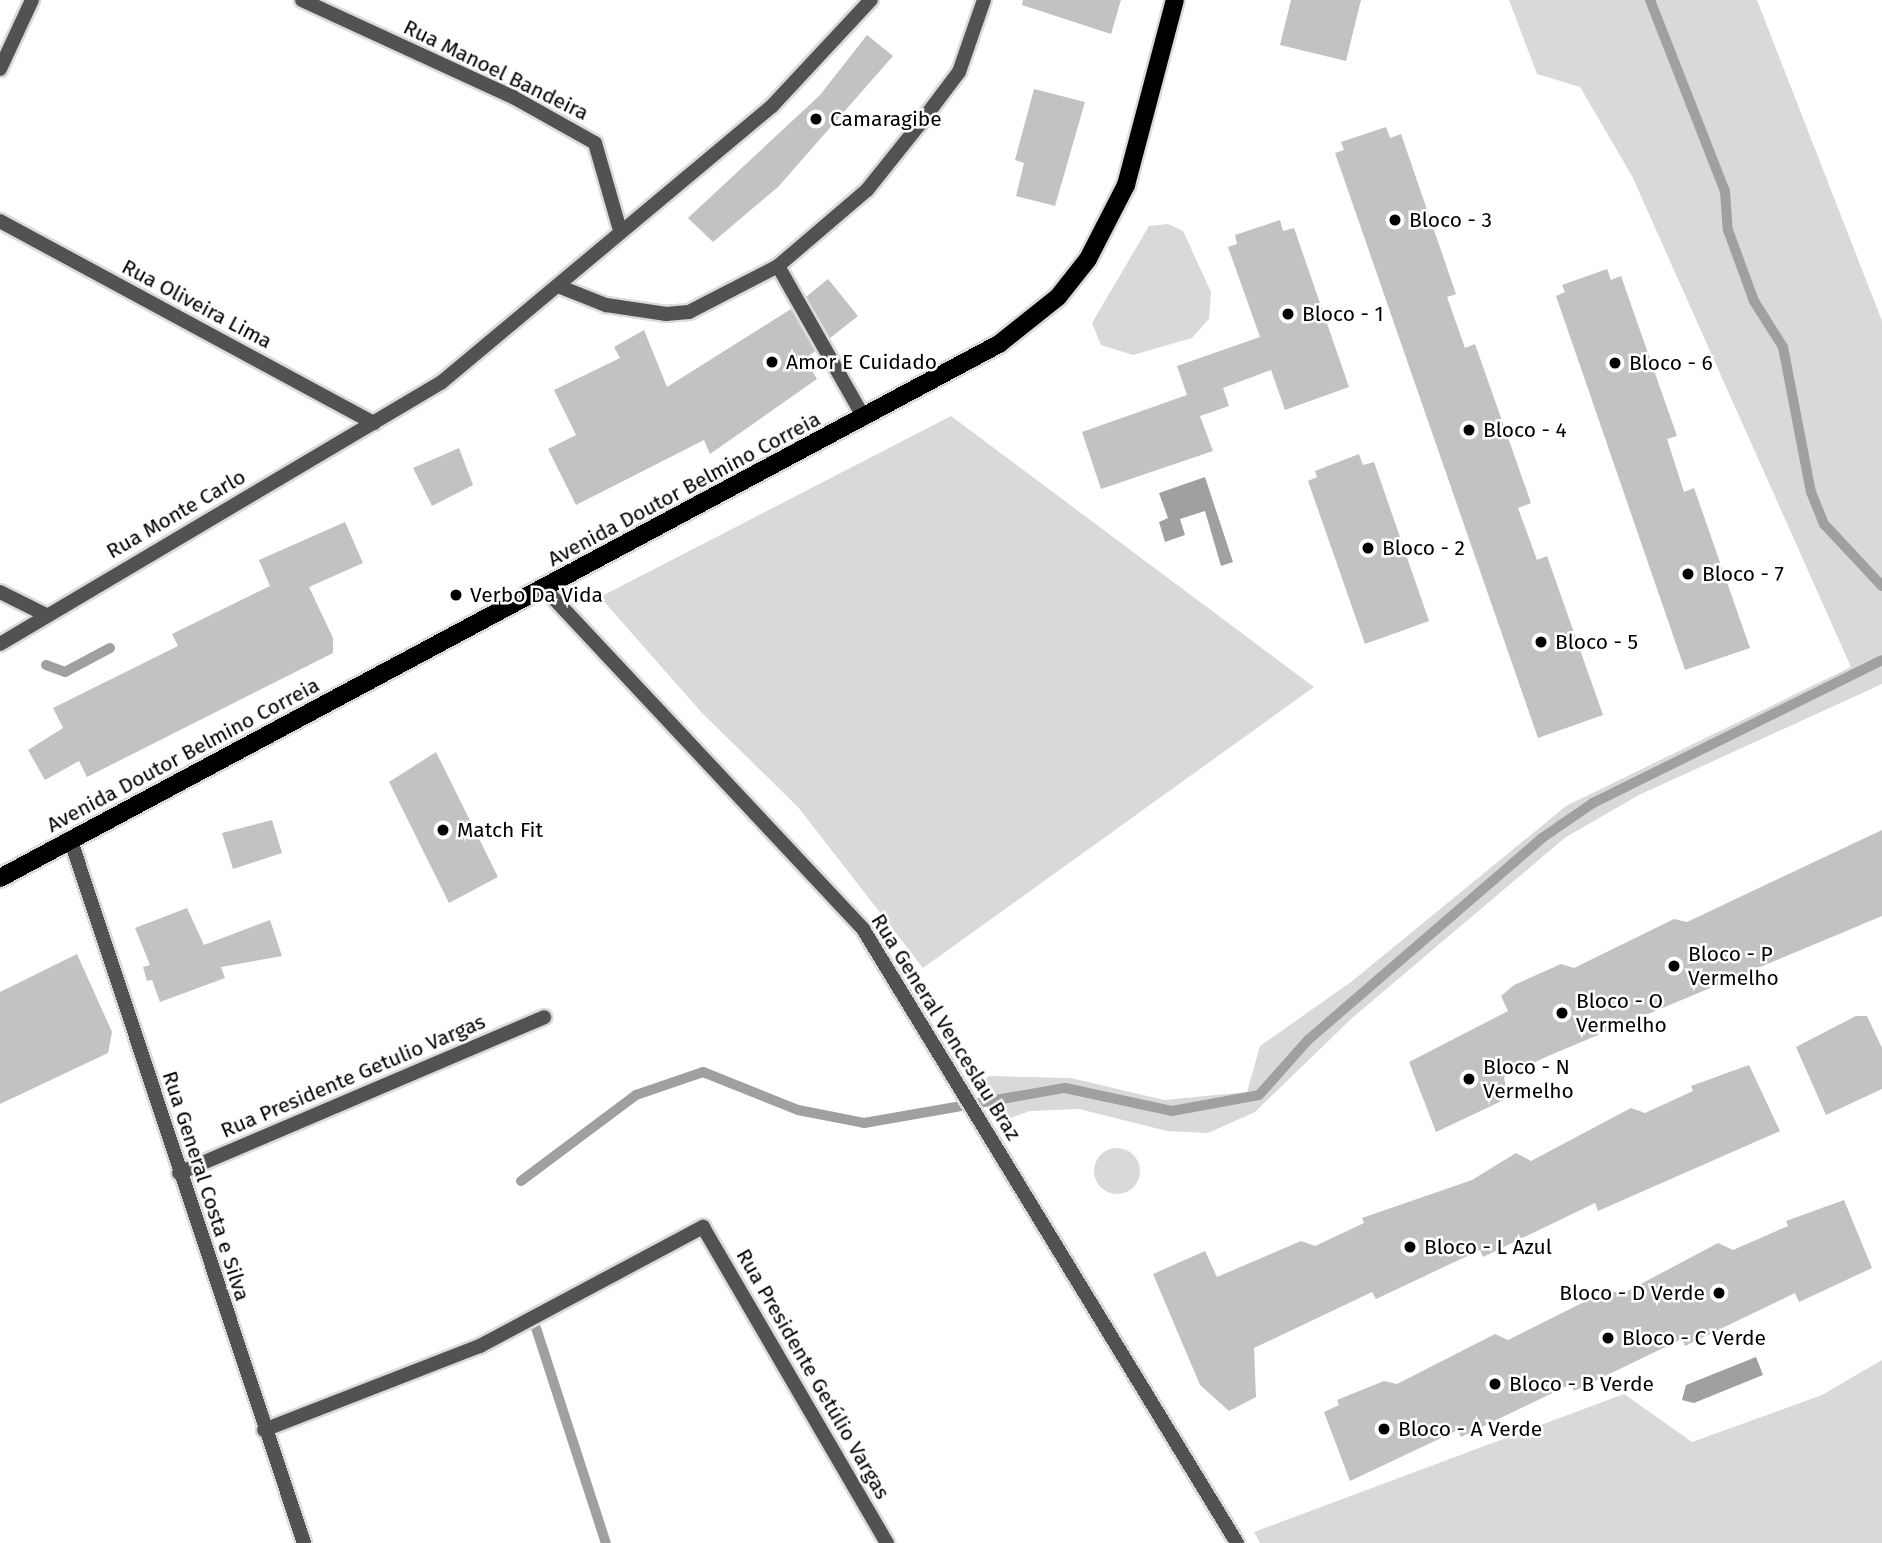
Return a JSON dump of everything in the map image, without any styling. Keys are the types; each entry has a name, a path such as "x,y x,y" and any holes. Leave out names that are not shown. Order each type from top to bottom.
{"main road":[{"name":"Avenida Doutor Belmino Correia","path":"0,878 999,344 1058,296 1088,259 1126,185 1175,0"}],"street":[{"path":"0,69 32,0"},
{"name":"Rua Manoel Bandeira","path":"302,0 513,97 595,143 620,230"},
{"name":"Rua Monte Carlo","path":"0,644 442,382 558,286 620,230 772,106 870,0"},
{"path":"558,286 606,305 666,314 689,312 778,266 867,190 919,125 958,72 984,0"},
{"name":"Rua Oliveira Lima","path":"0,221 374,423"},
{"path":"778,266 864,418"},
{"name":"Rua General Venceslau Braz","path":"545,589 863,929 1237,1543"},
{"path":"0,592 46,615"},
{"name":"Rua General Costa e Silva","path":"71,841 264,1430 304,1543"},
{"name":"Rua Presidente Getulio Vargas","path":"179,1173 544,1017"},
{"name":"Rua Presidente Getúlio Vargas","path":"264,1430 480,1346 703,1227 885,1542"}],"shaded area":[{"path":"1509,0 1757,0 1882,321 1882,684 1639,795 1566,837 1351,1019 1255,1112 1208,1133 1167,1131 1079,1109 1030,1111 997,1123 974,1088 989,1076 1071,1078 1164,1100 1247,1092 1260,1046 1351,982 1566,806 1851,667 1632,176 1580,87 1537,74"},
{"path":"1168,224 1183,231 1211,292 1209,319 1192,338 1133,355 1101,345 1092,323 1149,226"},
{"path":"951,416 1314,687 923,968 798,807 702,713 600,597"},
{"path":"1205,477 1233,562 1221,566 1205,511 1180,519 1185,535 1165,542 1159,522 1168,518 1159,493"},
{"path":"1117,1148 1133,1155 1140,1171 1133,1187 1117,1194 1101,1187 1094,1171 1101,1155"},
{"path":"1756,1357 1763,1375 1694,1403 1682,1400 1686,1385"},
{"path":"1882,1360 1882,1543 1260,1543 1254,1532 1624,1394 1692,1442 1822,1395"}],"building":[{"path":"1023,0 1121,0 1111,34 1022,5"},
{"path":"1291,0 1361,0 1346,61 1280,45"},
{"name":"Camaragibe","path":"867,35 893,56 778,187 713,242 688,218 820,95"},
{"path":"1034,89 1085,102 1055,206 1016,196 1024,163 1015,160"},
{"path":"1386,127 1390,138 1401,134 1456,294 1447,297 1465,348 1475,344 1531,503 1518,508 1537,560 1547,556 1603,715 1538,738 1335,153 1344,150 1341,142"},
{"path":"1280,220 1283,231 1294,228 1349,387 1285,410 1271,370 1223,388 1229,406 1200,416 1213,451 1101,489 1082,432 1187,395 1177,366 1260,337 1228,247 1237,244 1235,235"},
{"path":"1607,269 1611,280 1621,276 1677,436 1667,439 1684,492 1694,488 1750,648 1685,670 1556,296 1565,292 1562,285"},
{"path":"828,279 858,316 830,338 806,297"},
{"path":"791,309 815,351 805,359 817,379 710,454 704,440 576,505 548,449 576,435 554,390 620,358 614,347 644,330 667,387"},
{"path":"459,448 473,485 432,506 413,468"},
{"name":"Bloco - 2","path":"1359,454 1363,465 1374,462 1429,621 1365,644 1308,481 1317,477 1315,471"},
{"path":"345,522 363,563 309,587 333,638 333,653 87,777 79,761 45,780 28,750 63,728 53,708 178,646 172,634 270,586 259,560"},
{"name":"Match Fit","path":"436,752 498,877 449,903 389,782"},
{"path":"272,820 282,853 233,869 222,833"},
{"path":"1882,830 1882,916 1504,1077 1508,1098 1436,1132 1409,1062 1508,1011 1501,996 1514,985 1561,964 1574,968 1674,919 1687,922"},
{"path":"187,908 204,945 270,920 282,956 221,967 225,978 160,1002 152,980 147,981 143,967 150,965 135,928"},
{"path":"77,954 112,1032 108,1053 0,1104 0,992"},
{"path":"1856,1016 1867,1016 1882,1048 1882,1089 1826,1115 1796,1047"},
{"path":"1749,1065 1780,1131 1598,1211 1595,1203 1483,1257 1480,1250 1376,1299 1372,1292 1254,1348 1256,1397 1229,1411 1200,1385 1153,1274 1205,1251 1217,1277 1301,1241 1315,1246 1364,1223 1362,1218 1472,1180 1516,1153 1531,1161 1631,1108 1645,1113 1693,1091 1691,1086"},
{"path":"1844,1200 1872,1268 1799,1302 1795,1293 1685,1346 1682,1339 1574,1391 1571,1384 1461,1437 1458,1430 1350,1481 1324,1412 1339,1405 1337,1400 1384,1381 1397,1384 1495,1334 1508,1340 1608,1290 1622,1294 1718,1243 1733,1250 1788,1226 1786,1221"}],"waterway":[{"path":"1650,0 1725,191 1728,230 1754,301 1783,347 1811,492 1824,524 1882,586"},
{"path":"46,665 65,672 110,648"},
{"path":"521,1181 636,1095 703,1072 798,1110 864,1123 1065,1088 1172,1111 1259,1095 1308,1040 1542,838 1593,803 1882,660"},
{"path":"536,1328 606,1543"}],"place":[{"name":"Camaragibe","path":"816,119"},
{"name":"Bloco - 3","path":"1395,220"},
{"name":"Bloco - 1","path":"1288,314"},
{"name":"Amor E Cuidado","path":"772,362"},
{"name":"Bloco - 6","path":"1615,363"},
{"name":"Bloco - 4","path":"1469,430"},
{"name":"Bloco - 2","path":"1368,548"},
{"name":"Bloco - 7","path":"1688,574"},
{"name":"Verbo Da Vida","path":"456,595"},
{"name":"Bloco - 5","path":"1541,642"},
{"name":"Match Fit","path":"443,830"},
{"name":"Bloco - P Vermelho","path":"1674,966"},
{"name":"Bloco - O Vermelho","path":"1562,1013"},
{"name":"Bloco - N Vermelho","path":"1469,1079"},
{"name":"Bloco - L Azul","path":"1410,1247"},
{"name":"Bloco - D Verde","path":"1719,1293"},
{"name":"Bloco - C Verde","path":"1608,1338"},
{"name":"Bloco - B Verde","path":"1495,1384"},
{"name":"Bloco - A Verde","path":"1384,1429"}]}
